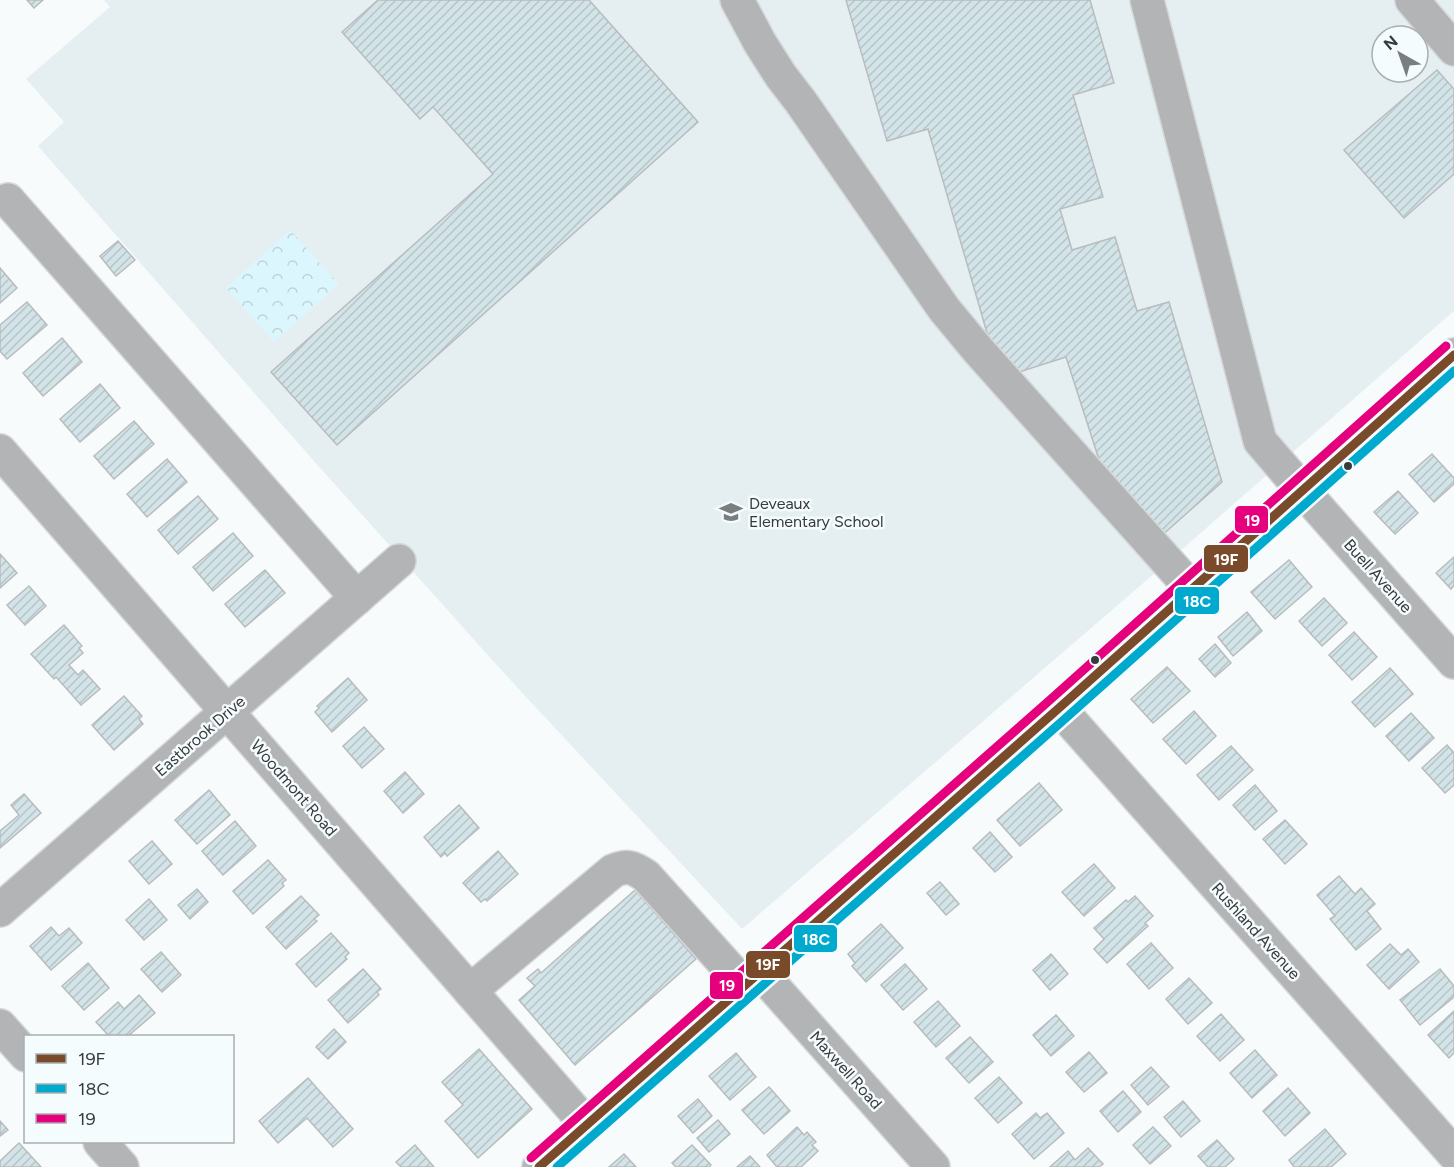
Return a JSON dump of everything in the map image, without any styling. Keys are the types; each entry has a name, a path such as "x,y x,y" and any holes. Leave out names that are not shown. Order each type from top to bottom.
{"main road":[{"path":"539,1167 1059,708 1454,355"}],"street":[{"path":"737,0 759,43 944,309 1192,589"},
{"name":"Buell Avenue","path":"1147,0 1260,441 1454,662"},
{"path":"1412,0 1454,49"},
{"path":"8,200 357,598"},
{"name":"Woodmont Road","path":"0,451 587,1125"},
{"name":"Eastbrook Drive","path":"0,910 399,561"},
{"name":"Rushland Avenue","path":"1059,708 1454,1154"},
{"name":"Maxwell Road","path":"470,991 613,871 622,867 635,868 752,979 933,1167"},
{"path":"0,1026 24,1053"},
{"path":"101,1143 122,1167"}],"shaded area":[{"name":"Deveaux Elementary School","path":"104,0 1454,0 1454,311 1155,573 742,929 503,672 305,451 38,146 64,122 26,79 110,7"}],"green space":[{"path":"290,230 339,284 274,342 226,288"}],"building":[{"path":"27,0 43,0 34,8"},
{"path":"378,0 589,0 698,122 337,445 271,372 493,174 433,107 420,119 342,32"},
{"path":"846,0 1090,0 1114,83 1073,95 1103,197 1060,209 1072,250 1115,237 1137,311 1169,302 1222,482 1160,537 1103,472 1066,357 1013,374 994,357 928,129 887,141"},
{"path":"1437,70 1454,89 1454,174 1404,218 1344,150 1421,84 1430,84 1430,76"},
{"path":"118,241 135,260 116,276 100,256"},
{"path":"0,268 17,288 0,303"},
{"path":"27,302 47,325 7,359 0,351 0,325"},
{"path":"62,338 82,362 43,396 23,373"},
{"path":"100,384 120,408 80,442 60,419"},
{"path":"134,421 154,444 114,479 94,456"},
{"path":"1432,454 1454,478 1454,484 1434,502 1409,474"},
{"path":"167,459 187,482 147,517 127,494"},
{"path":"1398,491 1418,513 1395,534 1374,512"},
{"path":"198,496 218,519 178,554 158,530"},
{"path":"233,533 253,556 213,591 193,567"},
{"path":"0,554 17,573 0,588"},
{"path":"1454,557 1454,585 1451,589 1436,573"},
{"path":"1289,560 1312,587 1275,619 1251,592"},
{"path":"265,570 285,593 245,627 225,604"},
{"path":"29,586 46,606 25,625 7,605"},
{"path":"1324,598 1347,623 1322,646 1299,621"},
{"path":"1247,612 1262,631 1233,656 1218,637"},
{"path":"64,625 82,646 79,648 83,653 69,665 78,675 83,670 100,689 81,705 31,654"},
{"path":"1354,632 1377,657 1352,680 1329,655"},
{"path":"1215,644 1231,663 1215,677 1199,659"},
{"path":"1167,667 1190,691 1153,723 1131,699"},
{"path":"1390,668 1413,694 1375,727 1352,702"},
{"path":"348,678 367,700 332,732 315,712 319,708 317,706"},
{"path":"124,696 142,716 139,719 143,724 114,750 92,725"},
{"path":"1194,711 1216,736 1186,764 1163,739"},
{"path":"1411,713 1434,738 1409,761 1386,736"},
{"path":"364,727 384,749 362,768 343,746"},
{"path":"1447,745 1454,753 1454,785 1445,793 1422,768"},
{"path":"1231,746 1253,770 1219,800 1197,775"},
{"path":"405,772 424,794 403,813 384,791"},
{"path":"1039,783 1062,810 1020,846 997,820"},
{"path":"1255,785 1277,811 1255,830 1233,805"},
{"path":"209,790 230,815 197,844 175,820"},
{"path":"24,794 41,813 0,848 0,831 19,815 11,805"},
{"path":"459,805 479,828 447,856 445,853 441,857 424,837"},
{"path":"1285,820 1307,844 1285,864 1263,839"},
{"path":"235,821 256,846 223,875 202,851"},
{"path":"990,832 1012,857 995,872 973,848"},
{"path":"152,841 172,864 149,884 129,861"},
{"path":"498,851 518,874 487,901 485,899 481,902 463,883"},
{"path":"268,860 286,880 282,883 284,886 253,914 233,891"},
{"path":"1094,864 1115,888 1084,916 1062,892"},
{"path":"1339,876 1355,894 1361,888 1375,904 1367,911 1381,929 1356,950 1330,919 1335,916 1317,895"},
{"path":"940,882 959,904 946,915 927,893"},
{"path":"197,889 208,902 190,919 178,905"},
{"path":"635,890 696,959 575,1065 519,1000 535,986 527,978 538,969 541,973"},
{"path":"301,896 319,915 314,919 317,921 286,949 266,927"},
{"path":"1135,896 1153,916 1145,923 1148,926 1107,963 1094,949 1104,939 1094,928 1126,900 1128,902"},
{"path":"149,899 167,920 144,940 126,920"},
{"path":"881,924 903,948 866,982 852,966 855,963 848,954"},
{"path":"51,927 59,936 69,928 82,943 51,970 30,946"},
{"path":"331,933 349,953 345,957 347,959 316,987 296,964"},
{"path":"1151,943 1173,968 1149,989 1127,964"},
{"path":"1390,944 1401,955 1408,949 1419,962 1389,989 1367,965"},
{"path":"161,952 181,975 162,992 141,969"},
{"path":"1051,954 1068,974 1050,990 1033,970"},
{"path":"88,963 109,988 84,1010 62,986"},
{"path":"905,964 927,989 903,1010 881,985"},
{"path":"363,969 381,989 377,992 379,995 348,1023 328,1000"},
{"path":"1440,969 1454,986 1454,997 1420,1025 1400,1000"},
{"path":"1189,978 1212,1003 1188,1024 1166,999"},
{"path":"139,995 155,1013 129,1035 108,1035 96,1022 118,1002 124,1009"},
{"path":"938,1001 960,1026 936,1047 914,1022"},
{"path":"1454,1011 1454,1053 1449,1058 1428,1035"},
{"path":"1221,1014 1244,1040 1220,1061 1197,1036"},
{"path":"1056,1015 1074,1036 1051,1056 1033,1035"},
{"path":"334,1029 346,1042 328,1059 316,1047"},
{"path":"970,1037 993,1062 969,1083 946,1058"},
{"path":"479,1049 532,1109 478,1158 445,1121 463,1105 442,1082"},
{"path":"1255,1050 1277,1075 1252,1098 1230,1073"},
{"path":"1089,1052 1107,1073 1084,1092 1066,1072"},
{"path":"736,1053 756,1077 730,1100 709,1076"},
{"path":"1151,1067 1169,1087 1148,1105 1131,1085"},
{"path":"999,1077 1022,1103 998,1123 975,1098"},
{"path":"308,1078 353,1129 333,1147 307,1118 278,1143 259,1121"},
{"path":"769,1087 790,1111 764,1134 742,1110"},
{"path":"1288,1088 1310,1113 1285,1136 1263,1111"},
{"path":"1123,1091 1141,1112 1118,1132 1100,1111"},
{"path":"698,1099 712,1116 693,1133 678,1116"},
{"path":"1183,1101 1200,1121 1181,1137 1164,1117"},
{"path":"1036,1113 1040,1118 1047,1113 1064,1133 1034,1159 1012,1134"},
{"path":"718,1120 730,1134 709,1152 697,1138"},
{"path":"0,1121 8,1130 0,1136"},
{"path":"797,1127 804,1135 807,1132 816,1142 812,1145 818,1151 801,1167 777,1167 767,1155"},
{"path":"1153,1127 1171,1146 1150,1164 1133,1145"},
{"path":"1325,1129 1346,1154 1331,1167 1294,1167 1289,1160"},
{"path":"1217,1140 1234,1159 1225,1167 1208,1167 1198,1156"},
{"path":"19,1143 41,1167 0,1167 0,1161"},
{"path":"415,1145 434,1167 401,1167 396,1162"},
{"path":"692,1145 711,1165 709,1167 676,1167 672,1163"},
{"path":"1088,1148 1103,1164 1099,1167 1050,1167 1068,1151 1075,1160"},
{"path":"624,1154 636,1167 609,1167"},
{"path":"750,1156 760,1167 737,1167"}],"transit line":[{"name":"19","path":"531,1158 1051,699 1446,346"},
{"name":"19F","path":"539,1167 1059,708 1454,355"},
{"name":"18C","path":"557,1167 1067,717 1454,371"}],"place":[{"name":"Deveaux Elementary School","path":"731,512"}]}
